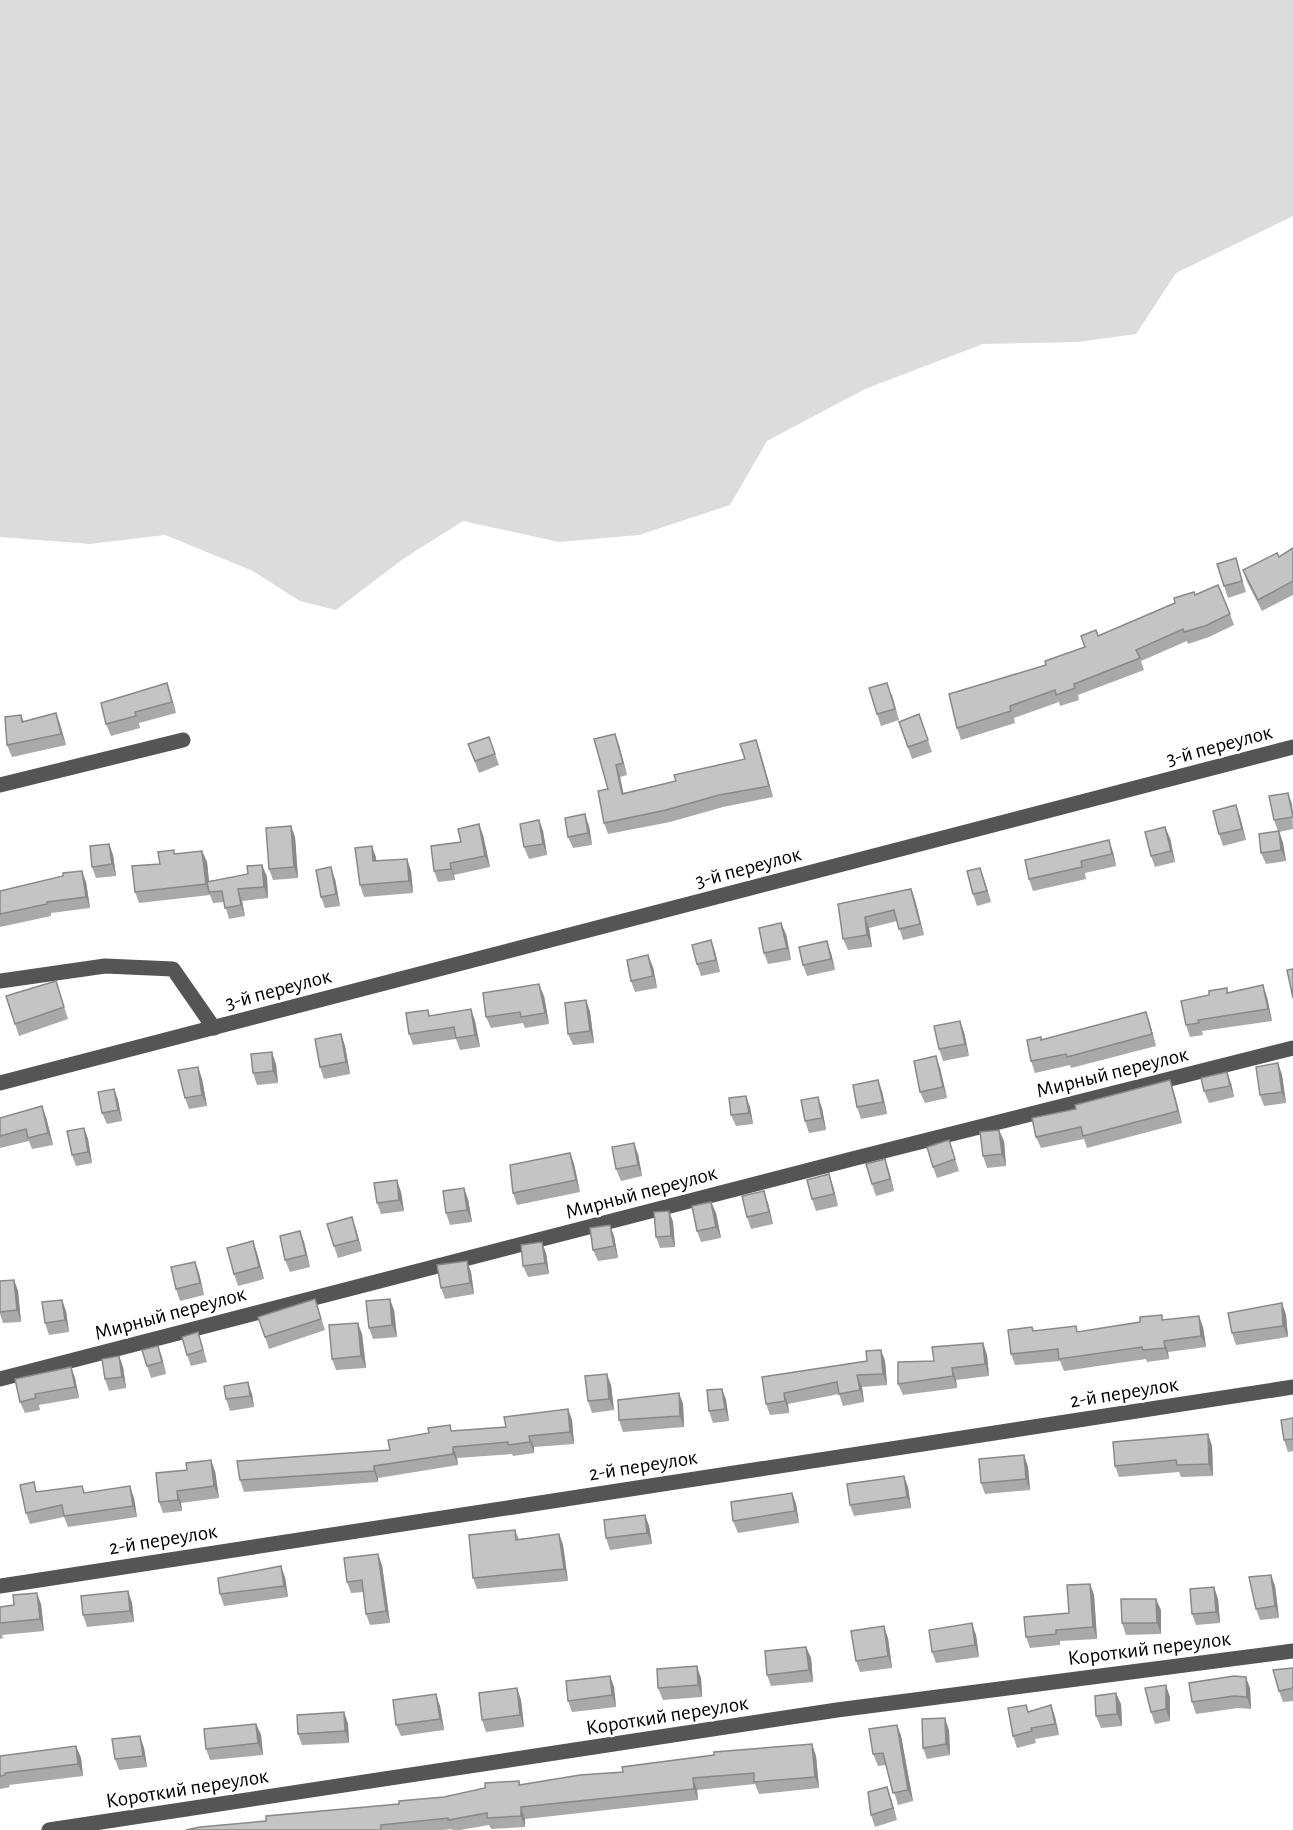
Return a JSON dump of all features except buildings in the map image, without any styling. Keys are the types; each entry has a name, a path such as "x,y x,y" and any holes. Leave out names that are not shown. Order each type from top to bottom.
{"street":[{"path":"0,785 183,740"},
{"name":"3-й переулок","path":"0,1083 1293,747"},
{"name":"3-й переулок","path":"0,981 105,966 173,969 214,1028"},
{"name":"Мирный переулок","path":"0,1379 829,1164 1293,1048"},
{"name":"2-й переулок","path":"0,1586 1293,1387"},
{"name":"Короткий переулок","path":"49,1830 837,1710 1293,1651"}],"shaded area":[{"path":"0,0 1293,0 1293,216 1176,273 1136,334 1078,342 983,344 865,389 767,441 730,505 639,535 559,542 463,521 403,559 336,610 300,601 253,571 165,535 90,544 0,537"}]}
